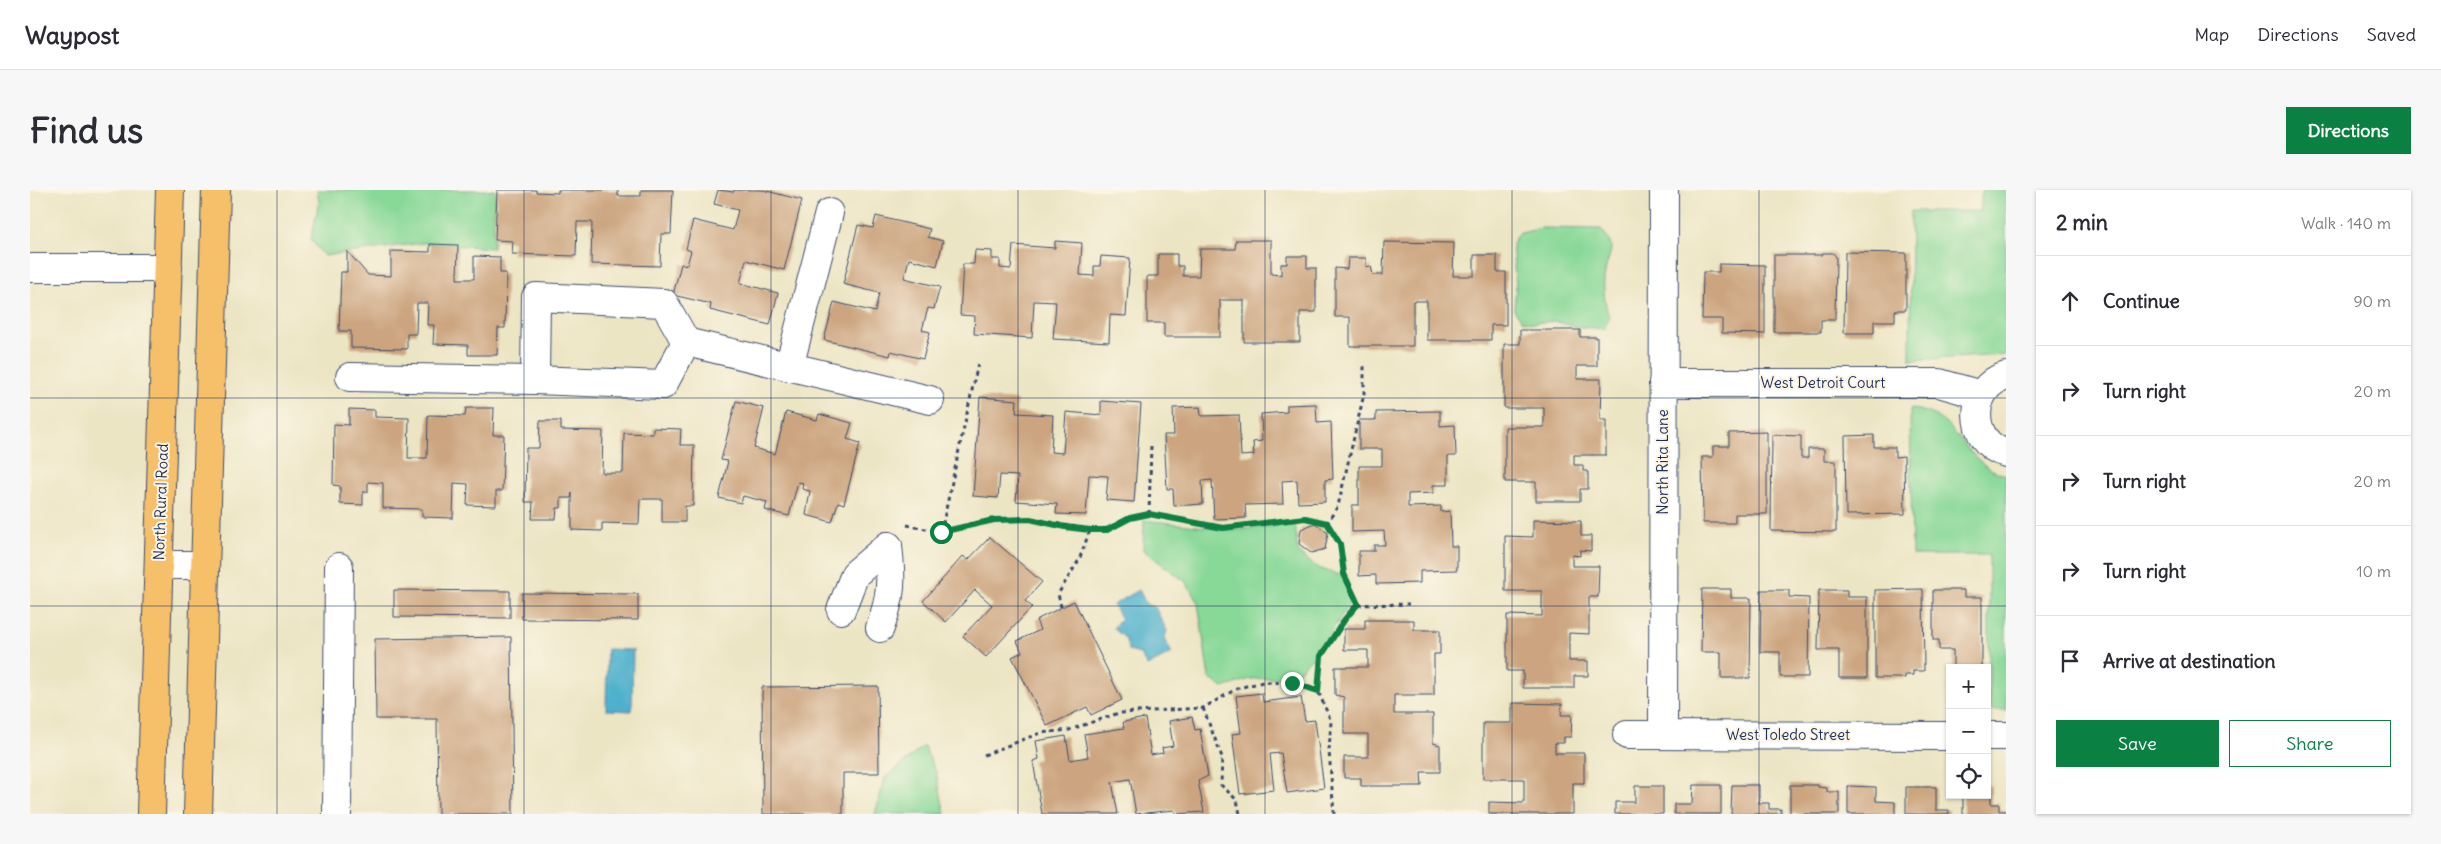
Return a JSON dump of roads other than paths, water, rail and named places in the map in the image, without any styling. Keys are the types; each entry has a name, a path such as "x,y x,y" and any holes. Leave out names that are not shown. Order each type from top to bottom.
{"main road":[{"name":"North Rural Road","path":"151,814 170,190"},
{"path":"198,814 216,190"}],"street":[{"name":"North Rita Lane","path":"1663,735 1664,190"},
{"path":"789,367 829,213"},
{"path":"30,268 168,268"},
{"path":"536,380 536,297 664,303 686,342 930,400"},
{"path":"350,377 536,380 664,386 686,342"},
{"path":"2006,376 1989,385 1981,395 1976,408 1976,421 1981,433 1989,444 2006,453"},
{"name":"West Detroit Court","path":"1663,383 1940,383 1981,395"},
{"path":"841,610 855,574 888,546 892,584 888,607 880,628"},
{"path":"159,565 205,565"},
{"path":"336,814 338,567"},
{"name":"West Toledo Street","path":"1627,735 1946,736"},
{"path":"1991,736 2006,736"}],"water":[{"path":"1139,590 1147,605 1155,607 1167,631 1164,639 1172,653 1147,666 1140,654 1129,651 1125,638 1113,628 1121,619 1113,605"},
{"path":"607,649 633,650 632,711 606,710"}]}
